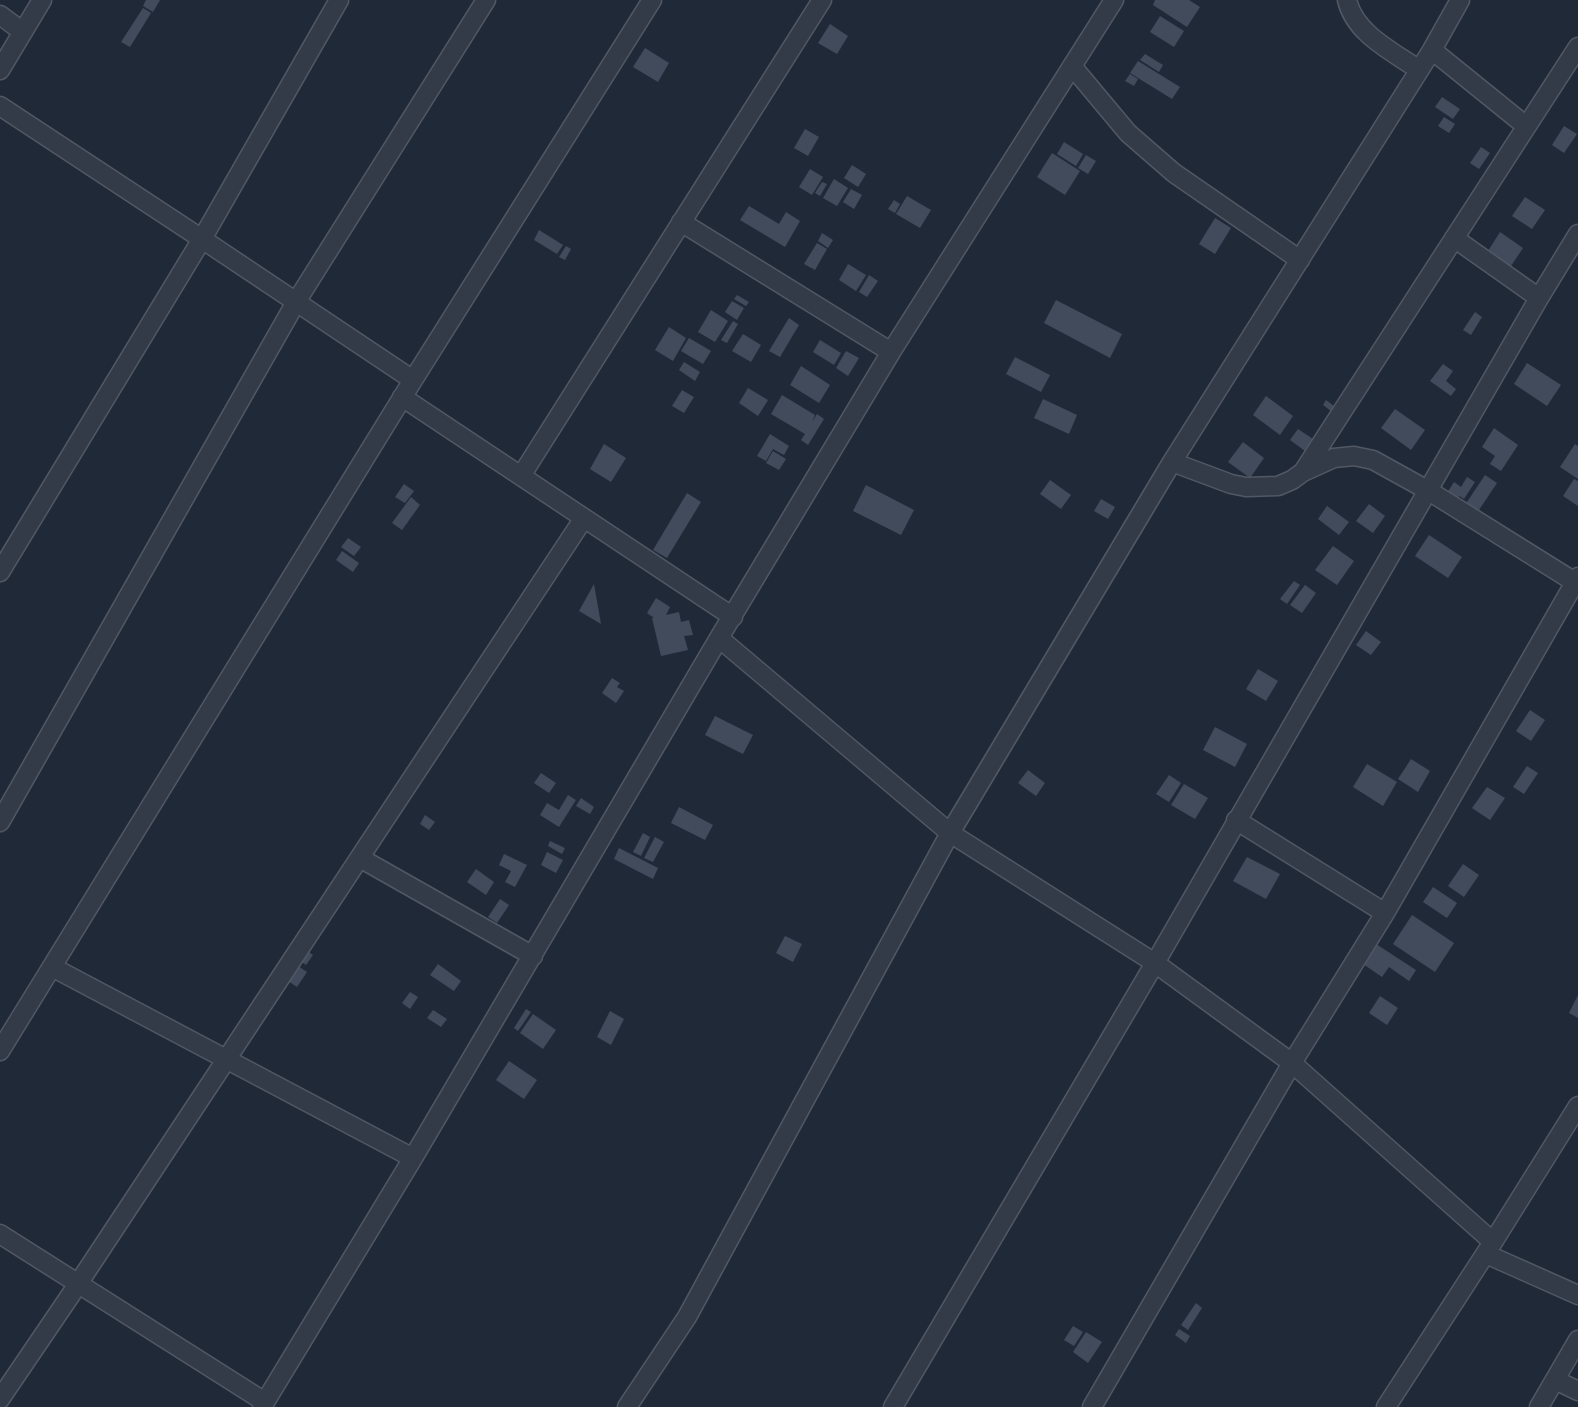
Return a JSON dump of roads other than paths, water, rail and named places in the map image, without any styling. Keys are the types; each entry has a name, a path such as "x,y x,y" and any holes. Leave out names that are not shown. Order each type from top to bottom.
{"street":[{"path":"9,0 0,15 23,32"},
{"path":"0,70 42,0"},
{"path":"0,572 202,239 339,0"},
{"path":"0,822 296,302 486,0"},
{"path":"0,1052 402,397 652,0"},
{"path":"521,476 822,0"},
{"path":"0,1234 264,1405 891,352 1114,0"},
{"path":"1347,0 1358,26 1419,70"},
{"path":"627,1407 687,1317 950,833 1172,462 1432,50 1460,0"},
{"path":"1303,472 1578,46"},
{"path":"1432,50 1527,126"},
{"path":"1072,66 1128,133 1174,173 1300,260"},
{"path":"0,106 413,380"},
{"path":"681,222 891,352"},
{"path":"893,1407 1155,963 1578,234"},
{"path":"1454,238 1539,298"},
{"path":"402,397 733,617"},
{"path":"1092,1407 1292,1063 1385,913 1577,581 1429,491 1372,460 1354,456 1334,458 1278,486 1246,488 1172,462"},
{"path":"0,1400 584,518"},
{"path":"719,638 950,833 1155,963 1292,1063 1490,1248 1578,1295"},
{"path":"1236,820 1385,913"},
{"path":"360,858 532,956"},
{"path":"52,967 413,1158"},
{"path":"1386,1407 1490,1248 1578,1106"},
{"path":"1539,1407 1578,1340"},
{"path":"1555,1380 1578,1391"}]}
